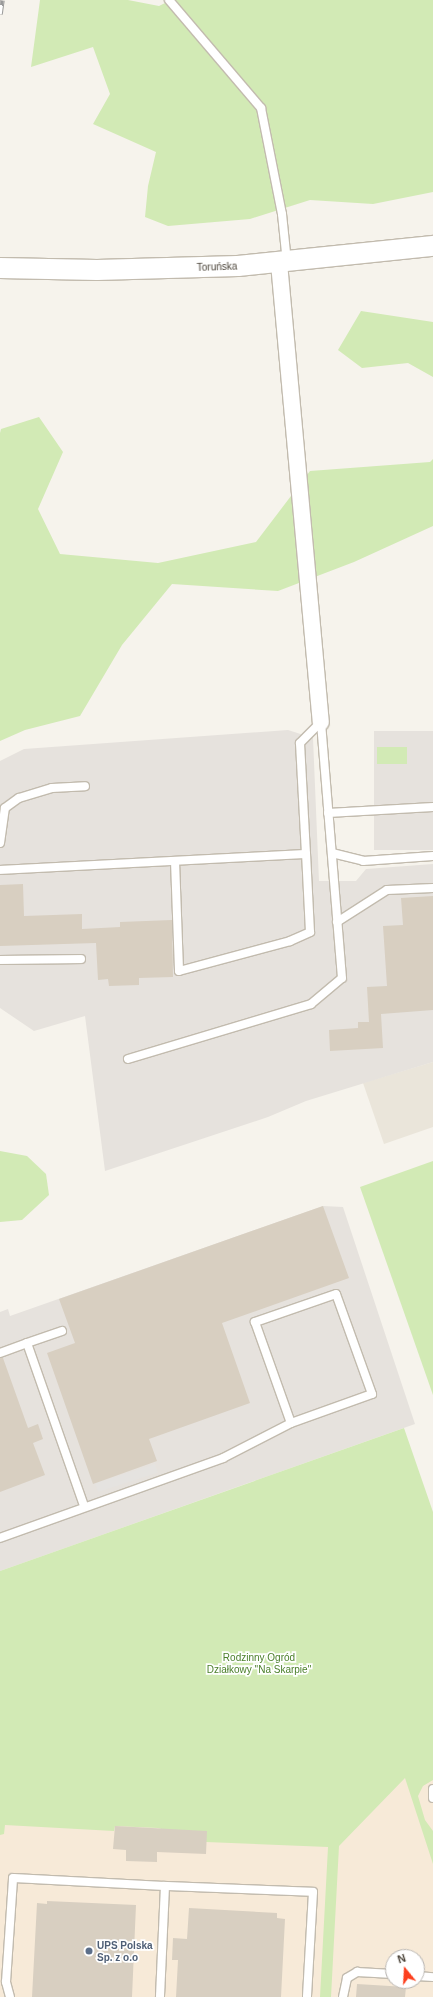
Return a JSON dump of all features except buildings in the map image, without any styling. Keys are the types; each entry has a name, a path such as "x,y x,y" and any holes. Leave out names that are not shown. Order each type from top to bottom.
{"street":[{"name":"Toruńska","path":"0,268 97,270 283,263 433,246"},
{"path":"283,263 321,722"}],"lane":[{"path":"169,0 261,108 279,200 283,263"},
{"path":"128,1059 312,1004 342,978 321,722"},
{"path":"175,861 179,971 290,941 310,932 300,743 321,722"},
{"path":"0,843 4,808 14,802 52,788 85,786"},
{"path":"328,813 433,808"},
{"path":"332,853 363,861 433,856"},
{"path":"0,870 306,854"},
{"path":"337,922 387,890 433,888"},
{"path":"0,960 81,959"},
{"path":"0,1538 84,1506 223,1458 291,1423 372,1394 336,1294 254,1322 291,1423"},
{"path":"0,1353 62,1331"},
{"path":"27,1344 84,1506"},
{"path":"433,1790 433,1798"},
{"path":"10,1997 6,1982 13,1878 313,1892 307,1997"},
{"path":"160,1997 165,1886"},
{"path":"343,1997 347,1978 357,1972 385,1974"}],"shaded area":[{"path":"288,730 313,738 319,881 356,881 366,869 433,864 433,1062 306,1101 268,1117 105,1171 85,1016 34,1031 0,1008 0,761 24,749"},
{"path":"374,731 433,731 433,850 374,850"},
{"path":"433,1062 433,1127 384,1144 363,1083"},
{"path":"323,1206 343,1207 415,1424 0,1571 0,1312 8,1309 10,1316"},
{"path":"155,1464 158,1473 98,1492 95,1483"},
{"path":"433,1753 433,1997 0,1997 0,1818 405,1777"}],"green space":[{"path":"40,0 128,0 159,6 171,0 433,0 433,192 373,204 310,200 250,219 168,226 145,217 148,186 156,152 93,124 110,94 93,47 31,67"},
{"path":"361,311 433,322 433,377 408,363 362,368 338,350"},
{"path":"39,417 63,452 38,509 60,554 158,563 256,542 310,471 430,462 433,459 433,526 354,562 278,591 172,584 122,645 80,716 25,730 0,741 0,433 1,429"},
{"path":"377,747 407,747 407,764 377,764"},
{"path":"0,1151 27,1156 46,1174 49,1195 22,1220 0,1222"},
{"path":"433,1161 433,1395 360,1187"},
{"name":"Rodzinny Ogród Działkowy \"Na Skarpie\"","path":"404,1428 433,1512 433,1780 423,1786 418,1796 425,1820 433,1831 433,1864 405,1778 339,1846 331,1997 320,1997 328,1847 206,1842 158,1828 115,1826 114,1831 5,1825 4,1834 0,1835 0,1571"}],"railway":[{"path":"0,14 2,0"}],"place":[{"name":"UPS Polska Sp. z o.o","path":"89,1951"}]}
